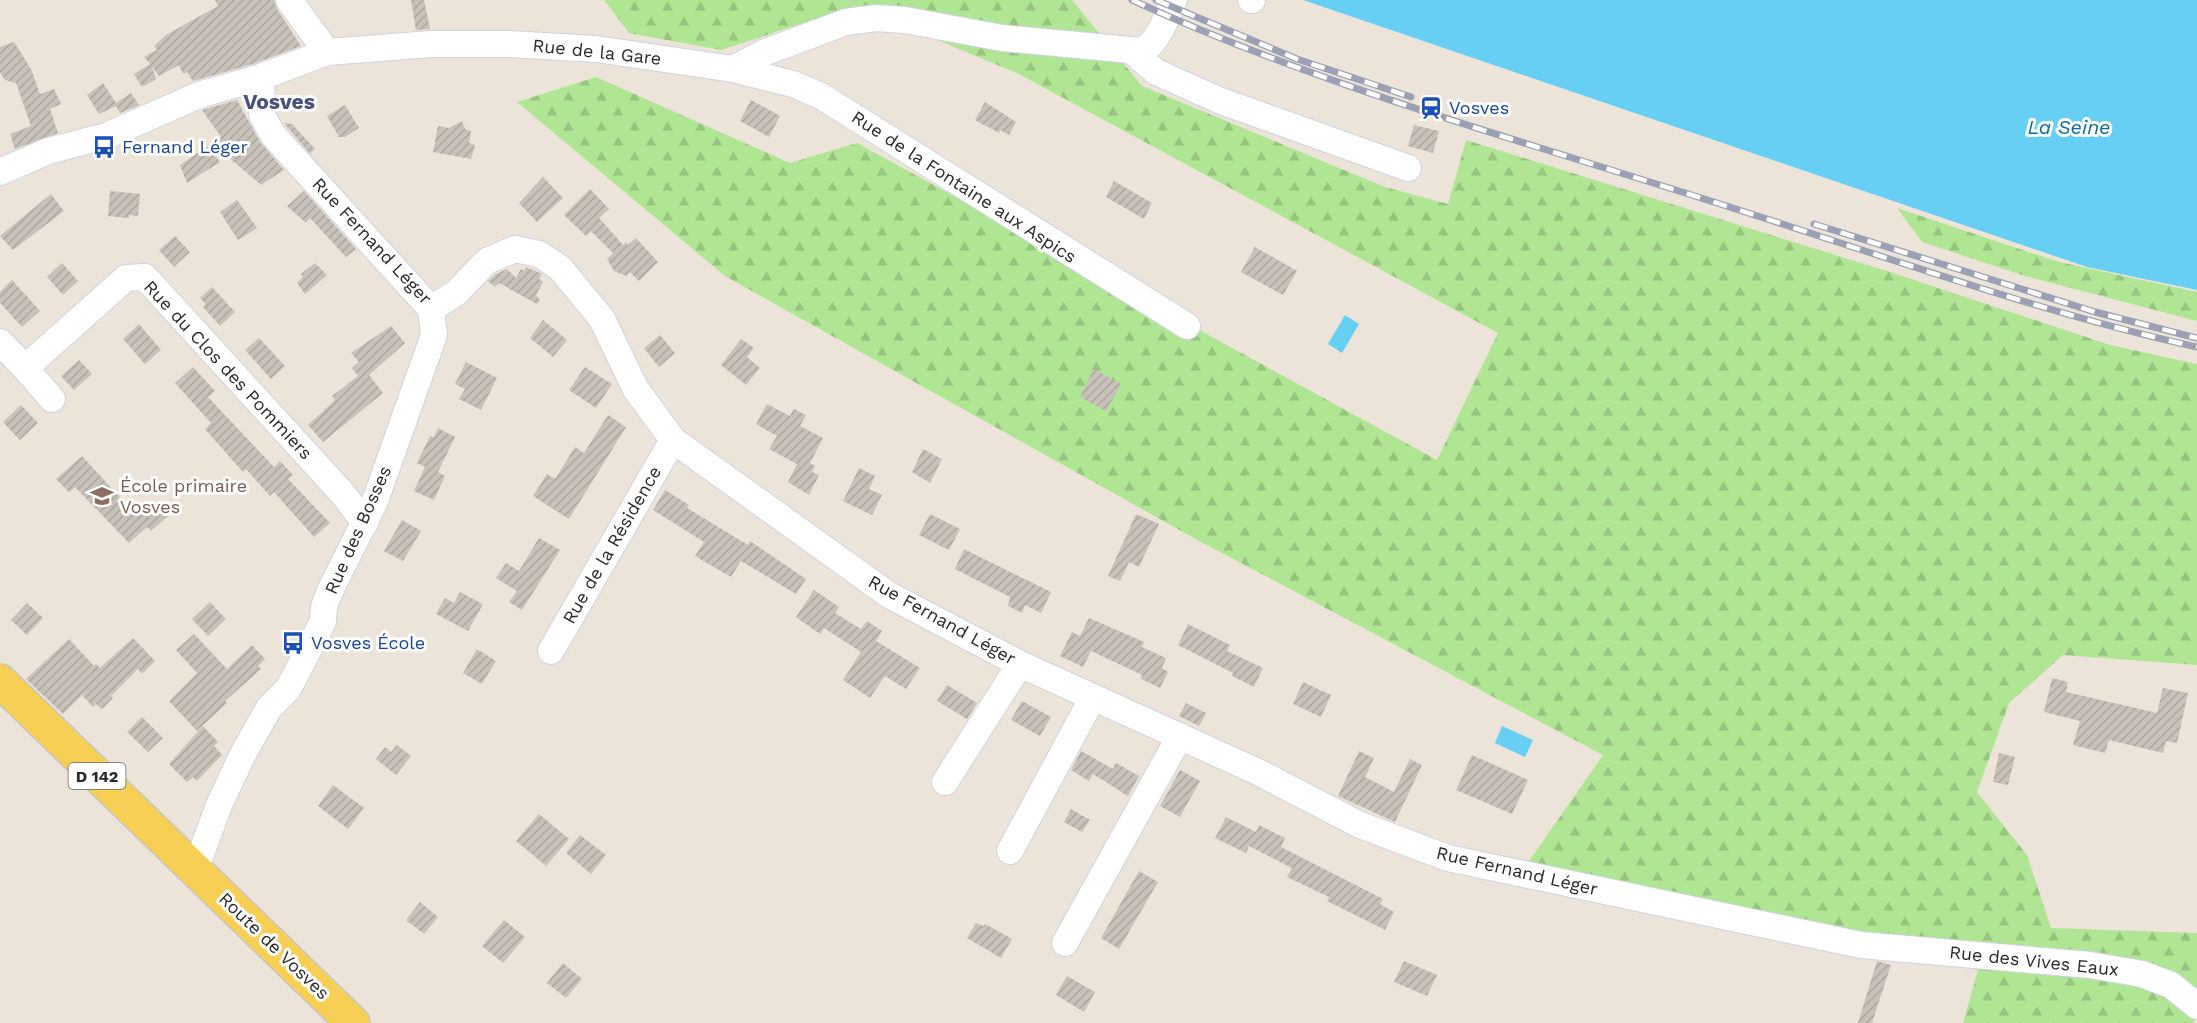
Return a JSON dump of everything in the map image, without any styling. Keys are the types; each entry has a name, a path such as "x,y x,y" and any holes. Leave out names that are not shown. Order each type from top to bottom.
{"main road":[{"name":"D 142","path":"0,681 195,870"},
{"name":"Route de Vosves","path":"195,870 353,1023"}],"street":[{"path":"289,0 327,52"},
{"path":"732,69 763,53 846,22 876,18 904,20 1002,38 1133,52 1146,48 1152,42 1174,0"},
{"name":"Rue de la Gare","path":"0,172 48,151 106,136 199,95 261,77 327,52 411,45 509,44 596,49 732,69"},
{"path":"1133,52 1156,72 1221,101 1408,168"},
{"name":"Rue de la Fontaine aux Aspics","path":"732,69 793,84 821,96 1187,326"},
{"name":"Rue Fernand Léger","path":"261,77 262,115 273,135 431,309 456,293 487,261 515,249 539,254 560,268 602,319 635,388 674,440 889,595 1020,664 1180,736 1360,825 1448,858 1861,945"},
{"name":"Rue du Clos des Pommiers","path":"25,368 126,278 145,277 343,494 365,523"},
{"name":"Rue des Bosses","path":"195,870 219,805 244,752 269,708 288,689 295,676 323,621 329,593 375,501 434,335 431,309"},
{"path":"0,342 52,399"},
{"name":"Rue de la Résidence","path":"550,651 674,440"},
{"path":"945,782 1020,664"},
{"path":"1010,851 1093,697"},
{"path":"1065,943 1180,736"},
{"name":"Rue des Vives Eaux","path":"1861,945 2090,965 2142,974 2171,985 2197,1006"}],"green space":[{"path":"604,0 1072,0 1142,86 1385,187 1448,204 1466,140 1893,273 2110,345 2197,364 2197,665 2063,655 2009,703 1977,792 2027,855 2051,928 2197,933 2197,1018 2193,1023 1963,1023 1978,970 1843,932 1527,864 1603,755 1201,542 725,276 517,102 596,77 790,163 857,143 1437,460 1498,333 1017,73 855,6 721,50 629,33"},
{"path":"1897,208 2059,262 2197,292 2197,321 2025,276 1922,242"}],"water":[{"name":"La Seine","path":"1303,0 2197,0 2197,290 2087,267"},
{"path":"1345,315 1359,324 1342,353 1328,344"},
{"path":"1502,726 1533,740 1525,757 1495,743"}],"building":[{"path":"215,0 274,0 277,9 301,46 256,63 193,81 187,72 183,74 179,65 159,76 152,67 156,79 142,87 134,74 150,64 144,57 157,50 154,46 166,35 218,6"},
{"path":"411,0 424,0 430,29 416,30"},
{"path":"14,42 31,69 40,94 54,89 61,104 50,109 58,133 15,149 10,134 31,126 16,83 5,80 0,72 0,47"},
{"path":"103,83 116,103 131,93 139,105 120,113 116,106 99,114 87,95"},
{"path":"237,100 260,142 284,170 261,185 212,143 221,137 202,110"},
{"path":"751,100 780,116 769,137 740,121"},
{"path":"985,102 1016,122 1009,135 1000,130 999,133 975,120"},
{"path":"345,105 359,128 345,137 339,137 327,116"},
{"path":"462,121 465,129 471,131 469,143 475,145 471,159 433,152 438,126 449,128"},
{"path":"284,123 292,124 315,149 310,154"},
{"name":"Vosves","path":"1414,125 1439,131 1433,153 1408,146"},
{"path":"208,146 220,162 187,183 180,165"},
{"path":"543,177 563,198 537,222 519,203"},
{"path":"1114,181 1152,203 1144,219 1106,197"},
{"path":"590,189 609,209 599,218 623,245 626,242 628,245 636,238 658,262 639,281 630,272 626,276 614,271 607,259 613,253 591,231 586,236 564,215"},
{"path":"110,191 140,194 138,216 129,215 129,218 108,216"},
{"path":"304,191 356,249 346,257 310,218 306,223 287,206"},
{"path":"51,194 64,211 13,250 0,236"},
{"path":"237,200 257,228 238,240 220,212"},
{"path":"175,236 190,252 174,267 159,250"},
{"path":"1255,247 1297,271 1283,295 1241,272"},
{"path":"62,263 78,281 63,295 47,277"},
{"path":"315,263 327,275 305,294 297,283 303,277 301,274"},
{"path":"526,267 542,274 539,279 543,282 536,295 540,300 537,304 499,283 495,287 488,281 507,269 516,278 521,269 524,271"},
{"path":"12,280 40,311 22,327 0,303 0,292"},
{"path":"212,287 235,312 220,326 203,307 206,304 200,298"},
{"path":"543,320 567,340 553,357 530,338"},
{"path":"139,324 161,350 145,364 123,339"},
{"path":"391,326 405,343 369,375 383,393 323,442 308,425 335,400 332,396 358,376 352,368 359,362 351,353"},
{"path":"660,335 675,353 659,367 644,348"},
{"path":"259,338 285,366 271,379 245,350"},
{"path":"741,339 754,348 747,357 760,368 746,385 721,365"},
{"path":"79,360 92,374 74,390 61,376"},
{"path":"466,362 497,378 481,410 459,399 465,389 455,384"},
{"path":"193,367 215,391 208,397 274,467 280,461 293,475 288,479 330,523 314,537 274,492 270,496 246,469 243,472 205,429 211,423 175,383"},
{"path":"585,367 612,384 596,408 569,390"},
{"path":"1094,369 1121,384 1106,411 1080,397"},
{"path":"767,404 790,416 794,409 806,415 800,426 823,438 810,463 815,466 812,472 819,475 809,495 788,482 797,464 769,449 777,436 756,424"},
{"path":"21,405 38,423 20,440 3,422"},
{"path":"608,415 626,427 569,519 533,496 547,474 555,479 575,447 584,453"},
{"path":"438,428 455,437 438,472 445,476 434,500 414,491 425,467 417,463 430,436 434,437"},
{"path":"923,449 942,459 930,483 912,472"},
{"name":"École primaire Vosves","path":"82,456 137,516 154,501 168,516 151,531 147,527 129,543 75,487 69,492 56,479"},
{"path":"859,468 875,476 869,489 882,495 872,515 843,501"},
{"path":"665,490 689,505 687,508 748,545 750,541 806,579 796,594 741,561 731,577 695,556 704,542 653,510"},
{"path":"930,514 960,529 949,550 919,535"},
{"path":"1136,514 1159,524 1139,567 1129,562 1120,581 1108,576"},
{"path":"402,520 421,531 403,561 384,551"},
{"path":"539,538 560,550 522,610 509,602 517,591 496,578 506,563 519,571"},
{"path":"964,549 1051,592 1041,613 1025,605 1022,613 1008,606 1010,597 955,569"},
{"path":"814,590 839,607 835,613 861,629 867,621 882,631 876,641 920,668 906,689 885,676 870,698 843,680 861,652 824,628 820,634 796,617"},
{"path":"460,592 483,604 468,631 436,614 445,598 454,603"},
{"path":"210,602 226,619 208,636 192,619"},
{"path":"27,603 43,618 27,635 11,620"},
{"path":"1089,618 1144,642 1142,647 1166,658 1162,668 1168,672 1160,688 1141,679 1142,675 1091,651 1083,667 1060,656 1072,632 1080,636"},
{"path":"1188,624 1230,645 1227,651 1263,668 1254,687 1232,676 1233,673 1178,645"},
{"path":"194,634 227,669 252,645 265,659 258,666 261,669 225,701 227,703 197,731 169,701 197,673 176,650"},
{"path":"133,638 155,661 142,674 138,669 111,696 113,698 102,709 96,704 93,707 82,695 63,714 26,679 69,639 94,666 96,664 100,668"},
{"path":"477,649 496,661 482,684 463,673"},
{"path":"2052,678 2068,682 2066,692 2157,713 2163,688 2188,693 2177,743 2166,741 2163,753 2109,740 2105,753 2073,745 2080,721 2044,712"},
{"path":"1303,682 1331,695 1321,717 1293,704"},
{"path":"947,685 977,703 967,719 937,701"},
{"path":"1022,701 1051,717 1040,736 1011,720"},
{"path":"1186,703 1206,713 1199,726 1179,716"},
{"path":"142,717 163,738 148,752 127,732"},
{"path":"203,726 218,742 214,746 222,755 197,781 193,777 187,782 169,764"},
{"path":"397,745 411,756 396,775 376,759 385,747 391,752"},
{"path":"1081,751 1113,769 1116,763 1139,776 1128,796 1093,774 1089,781 1071,770"},
{"path":"1359,751 1374,758 1365,777 1394,792 1410,759 1422,765 1395,822 1338,796"},
{"path":"1999,753 2015,757 2008,785 1993,782"},
{"path":"1472,755 1528,780 1512,814 1456,790"},
{"path":"1180,770 1200,781 1180,817 1160,806"},
{"path":"333,785 364,808 348,829 318,806"},
{"path":"1071,809 1090,820 1082,832 1064,822"},
{"path":"539,814 569,839 546,866 516,841"},
{"path":"1226,817 1256,832 1259,825 1285,838 1281,847 1383,899 1380,904 1394,912 1385,930 1327,901 1329,897 1287,877 1292,868 1249,846 1246,853 1215,838"},
{"path":"580,835 606,855 591,874 566,853"},
{"path":"1139,871 1158,882 1119,949 1101,938"},
{"path":"420,902 438,917 424,934 406,920"},
{"path":"504,920 525,937 503,963 482,946"},
{"path":"976,923 983,926 985,924 1012,939 1001,958 967,938"},
{"path":"1404,961 1437,975 1427,996 1394,982"},
{"path":"1877,961 1891,965 1872,1023 1858,1023"},
{"path":"563,963 582,979 566,998 547,983"},
{"path":"1067,976 1095,992 1084,1012 1056,995"}],"railway":[{"path":"1132,0 1271,58 1413,108 2009,297 2197,347"},
{"path":"1156,0 1297,59 1411,97"},
{"path":"1814,224 2095,312 2197,338"}],"place":[{"name":"Vosves","path":"1431,108"},
{"name":"Fernand Léger","path":"104,147"},
{"name":"École primaire Vosves","path":"102,496"},
{"name":"Vosves École","path":"293,643"}],"district":[{"name":"Vosves","path":"279,102"}]}
